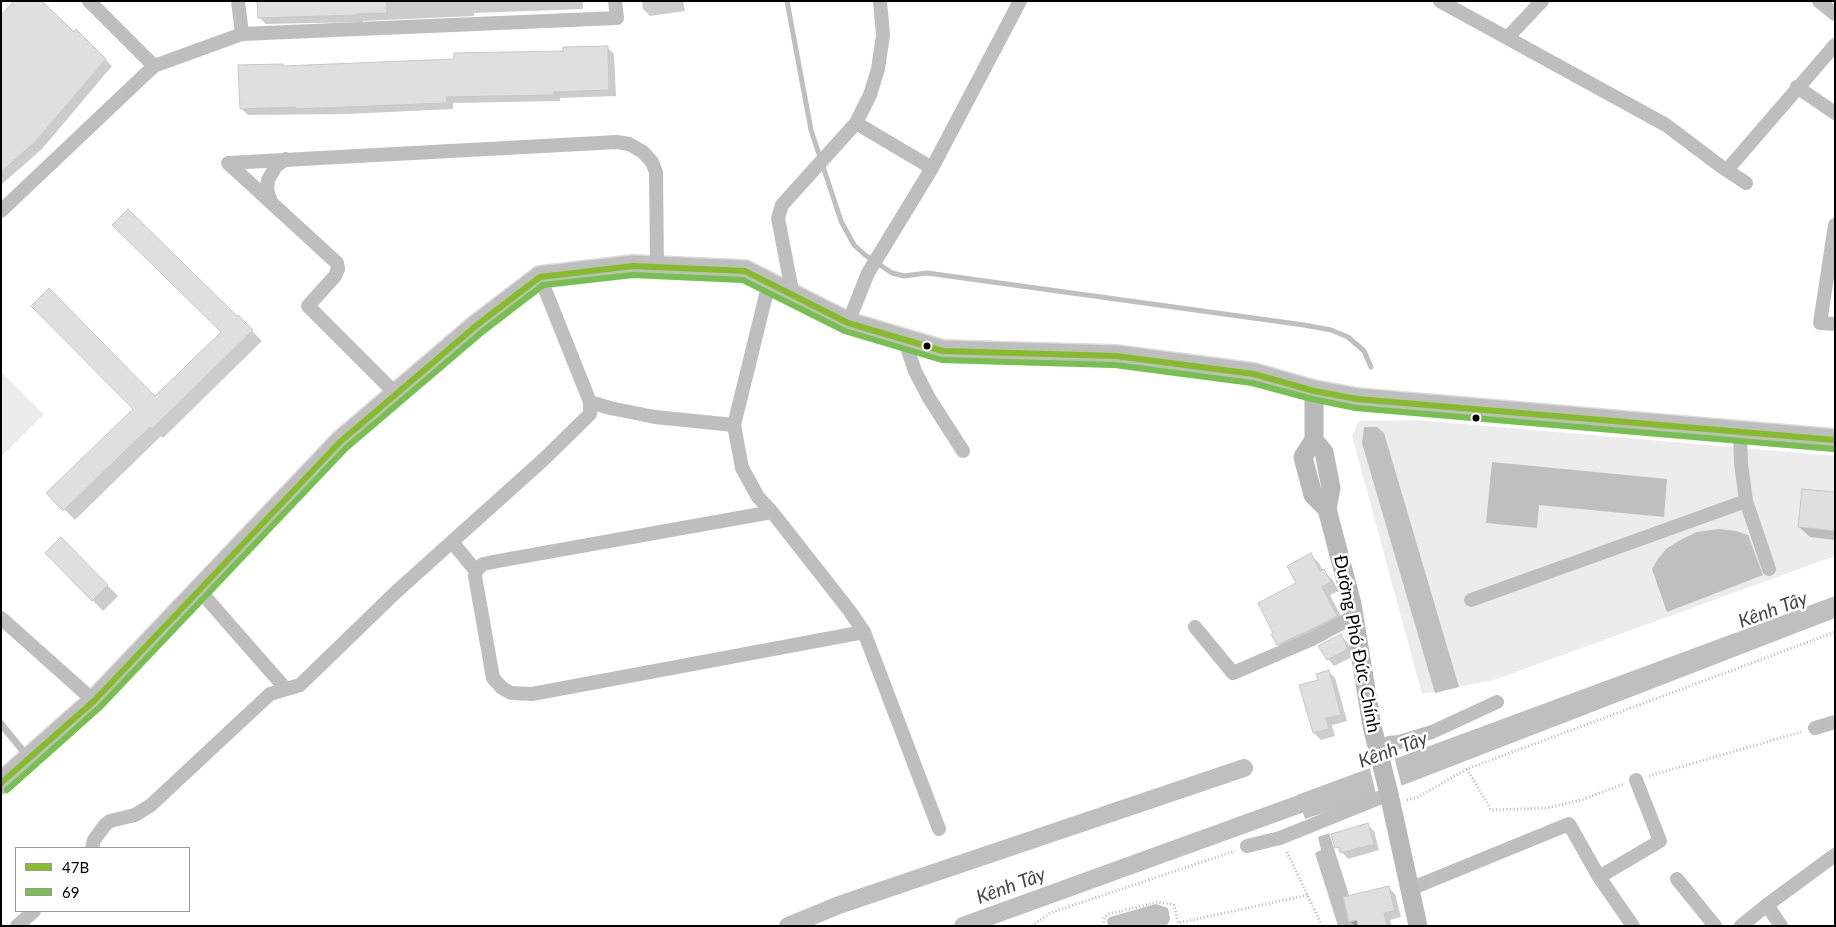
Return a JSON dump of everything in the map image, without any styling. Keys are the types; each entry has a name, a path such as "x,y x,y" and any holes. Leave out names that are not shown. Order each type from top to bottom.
{"main road":[{"path":"1,783 94,701 340,442 477,325 540,277 632,266 746,271 848,323 943,351 1116,356 1254,374 1314,391 1357,399 1835,440"},
{"name":"Đường Phó Đức Chính","path":"1314,391 1314,440 1303,456 1313,495 1327,509 1352,604 1372,726 1384,745 1391,799 1418,926"}],"street":[{"path":"89,1 154,66"},
{"path":"238,1 242,34"},
{"path":"1,211 154,66 242,34 617,18 615,1"},
{"path":"793,296 778,218 782,205 852,127 870,95 878,69 883,35 880,1"},
{"path":"848,323 868,273 932,168 1020,1"},
{"path":"1440,1 1666,125 1746,183"},
{"path":"1508,38 1542,1"},
{"path":"1819,1 1835,14"},
{"path":"1727,170 1835,45"},
{"path":"1797,87 1835,113"},
{"path":"852,127 932,168"},
{"path":"396,394 308,306 335,276 338,270 337,263 228,163 617,142 629,144 643,152 652,162 656,172 657,267"},
{"path":"271,202 267,190 268,180 276,166 286,159"},
{"path":"1835,225 1820,323 1835,324"},
{"path":"92,847 94,840 104,825 110,821 135,815 151,805 270,694 300,685 396,592 543,460 590,414 590,402 540,277"},
{"path":"769,283 734,425 742,468 758,497 849,610 864,632 939,829"},
{"path":"904,339 915,371 929,398 963,451"},
{"path":"590,402 655,417 734,425"},
{"path":"1740,433 1741,463 1746,501 1769,569"},
{"path":"1471,600 1746,501"},
{"path":"772,512 483,564 476,570 475,576 493,678 502,688 511,693 532,694 864,632"},
{"path":"452,542 476,570"},
{"path":"200,591 285,688"},
{"path":"1195,627 1233,673 1312,639 1353,617"},
{"path":"1,618 94,701"},
{"path":"1384,745 1432,732 1497,702"},
{"path":"1815,728 1835,722"},
{"path":"1599,877 1660,841 1636,780"},
{"path":"1247,846 1280,838 1391,799"},
{"path":"1410,889 1569,824 1599,877 1633,926"},
{"path":"1741,926 1834,856"},
{"path":"1677,879 1715,926"},
{"path":"1767,905 1781,926"},
{"path":"17,926 33,912"}],"lane":[{"path":"1,724 30,759"}],"path":[{"path":"1391,799 1418,797 1467,769 1835,632"},
{"path":"1280,838 1322,926"},
{"path":"1032,926 1050,913 1247,846"},
{"path":"1103,926 1104,919 1108,914 1158,902 1174,905 1178,923 1308,895"}],"shaded area":[{"path":"1,372 44,414 1,457"},
{"path":"1417,420 1835,456 1835,556 1494,680 1422,694 1352,436 1359,421"},
{"path":"1364,427 1377,427 1384,433 1459,687 1435,693 1362,443"},
{"path":"1492,462 1667,479 1664,517 1539,505 1537,528 1486,523"},
{"path":"1719,529 1748,535 1763,575 1667,612 1652,569 1657,560 1666,549 1682,539 1697,532"},
{"path":"1835,596 1835,618 1375,796 1305,819 1297,795"},
{"path":"1329,833 1349,895 1343,897 1349,921 1357,920 1358,926 1338,926 1315,853 1321,850 1318,837"},
{"path":"1156,904 1168,908 1170,919 1168,924 1162,926 1108,926 1107,920 1110,917"}],"pier":[{"path":"1394,756 1402,788 1377,798 1369,765"}],"building":[{"path":"14,1 42,1 74,32 76,29 106,59 35,142 1,172 1,15"},
{"path":"257,1 386,1 387,13 258,18"},
{"path":"608,46 609,90 554,92 554,95 446,97 447,103 295,109 295,107 240,109 238,65 283,64 283,66 454,59 454,53 563,51 563,47"},
{"path":"128,209 253,330 152,429 150,427 63,511 46,493 133,409 31,306 49,288 155,396 221,332 112,225"},
{"path":"1802,489 1835,492 1835,531 1798,527"},
{"path":"61,537 108,585 92,601 45,553"},
{"path":"1311,553 1320,571 1324,569 1331,582 1322,587 1337,616 1277,645 1258,603 1296,583 1287,566"},
{"path":"1341,634 1348,649 1327,660 1318,646"},
{"path":"1329,670 1341,715 1326,718 1329,729 1313,733 1299,685 1318,680 1316,674"},
{"path":"1368,823 1374,844 1340,853 1339,847 1335,848 1331,834"},
{"path":"1389,886 1395,911 1384,913 1387,926 1358,926 1357,920 1349,922 1343,897"}],"waterway":[{"path":"787,1 811,130 841,221 854,245 865,255 892,273 904,276 927,273 1331,330 1348,337 1364,351 1371,367"},
{"path":"788,926 839,905 1244,768"},
{"name":"Kênh Tây","path":"963,926 1322,796"}],"transit line":[{"name":"47B","path":"1,783 94,701 340,442 477,325 540,277 633,266 745,271 848,323 943,351 1116,356 1254,374 1314,391 1357,399 1835,440"},
{"name":"69","path":"7,790 100,707 346,448 482,332 543,285 633,275 743,280 845,331 942,360 1115,365 1252,383 1312,399 1356,408 1834,449"}]}
